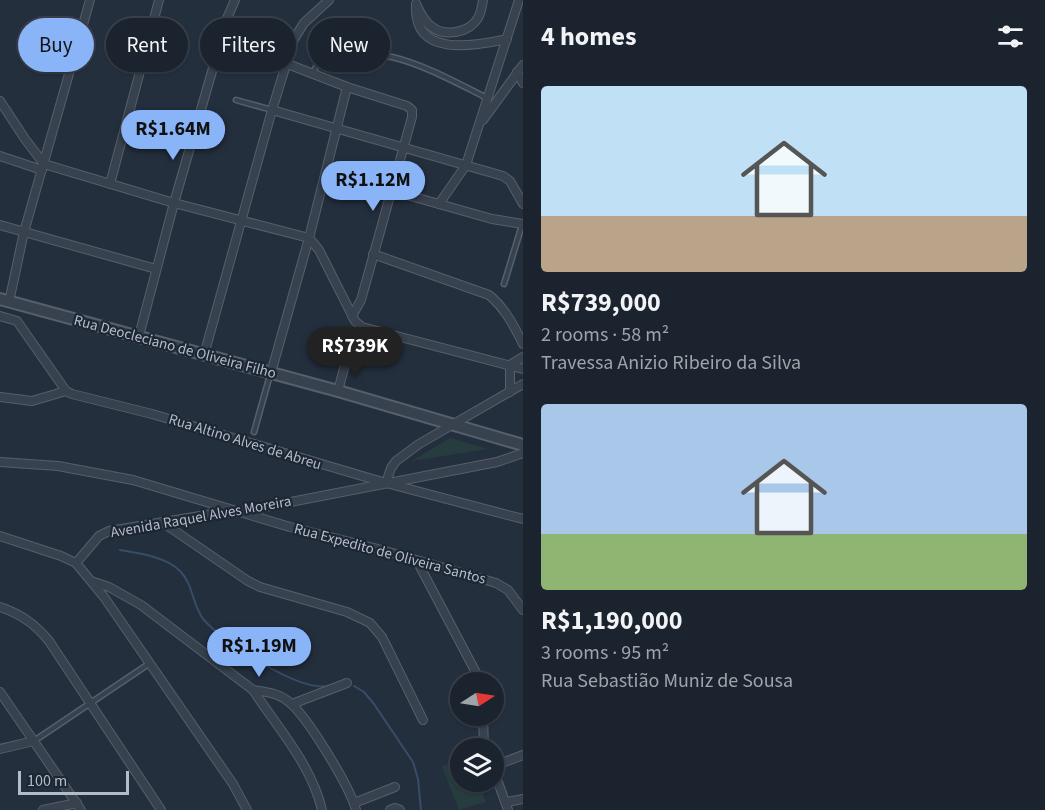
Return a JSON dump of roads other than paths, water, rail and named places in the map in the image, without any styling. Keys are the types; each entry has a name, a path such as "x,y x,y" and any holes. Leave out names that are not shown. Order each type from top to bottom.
{"street":[{"path":"5,301 90,0"},
{"path":"110,184 159,0"},
{"path":"139,336 174,202 228,16 236,0"},
{"path":"296,35 329,0"},
{"path":"415,2 426,23 432,28 449,33 470,27 477,19 483,0"},
{"path":"439,204 466,165 519,0"},
{"path":"415,2 418,25 422,32 439,42 469,46 507,39"},
{"path":"480,124 523,65"},
{"path":"296,67 347,87 410,107 412,117 405,148 361,300 352,316"},
{"path":"204,355 283,72"},
{"path":"517,72 523,83"},
{"path":"271,373 309,238 347,87"},
{"path":"0,101 43,167"},
{"path":"272,110 507,178 523,204"},
{"path":"0,156 309,238 319,250 358,325 523,369"},
{"path":"393,191 522,224"},
{"path":"0,225 156,268"},
{"path":"373,254 489,295 507,313 523,344"},
{"name":"Rua Deocleciano de Oliveira Filho","path":"5,301 139,336 523,445"},
{"path":"17,321 22,305"},
{"path":"0,316 17,321 66,391 32,401 0,397"},
{"path":"338,392 347,357"},
{"path":"510,365 523,357"},
{"path":"510,365 510,392"},
{"path":"386,483 396,461 419,444 523,384"},
{"name":"Rua Altino Alves de Abreu","path":"66,391 386,483 523,519"},
{"name":"Avenida Raquel Alves Moreira","path":"76,563 99,536 109,531 239,512 497,462 523,453"},
{"name":"Rua Expedito de Oliveira Santos","path":"0,462 58,466 133,480 290,527 382,550 496,583 508,590 523,610"},
{"path":"162,522 260,587 347,612 370,623 382,637 423,720"},
{"path":"0,536 76,563 94,582 234,784 247,810"},
{"path":"417,561 476,672"},
{"path":"94,582 109,587 141,605 253,690 308,773 320,798 322,810"},
{"path":"0,607 22,615 37,626 49,641 161,810"},
{"path":"292,704 347,683"},
{"path":"253,690 274,694 292,704 325,751 355,807 395,787"},
{"path":"0,692 79,807"},
{"path":"0,749 33,741"},
{"path":"504,762 523,755"},
{"path":"507,806 523,799"},
{"path":"43,810 79,807"},
{"path":"390,810 395,808 400,810"}],"lane":[{"path":"313,73 329,50 341,46 369,56 386,56 404,61 441,75 488,98"},
{"path":"236,100 272,110"},
{"path":"504,284 522,224"},
{"path":"255,432 271,373"},
{"path":"33,741 150,663"}],"waterway":[{"path":"120,550 152,556 174,566 185,577 204,620 227,640 262,664 299,681 315,686 328,686"},
{"path":"354,686 364,692 374,704 413,762 418,779 421,810"}]}
